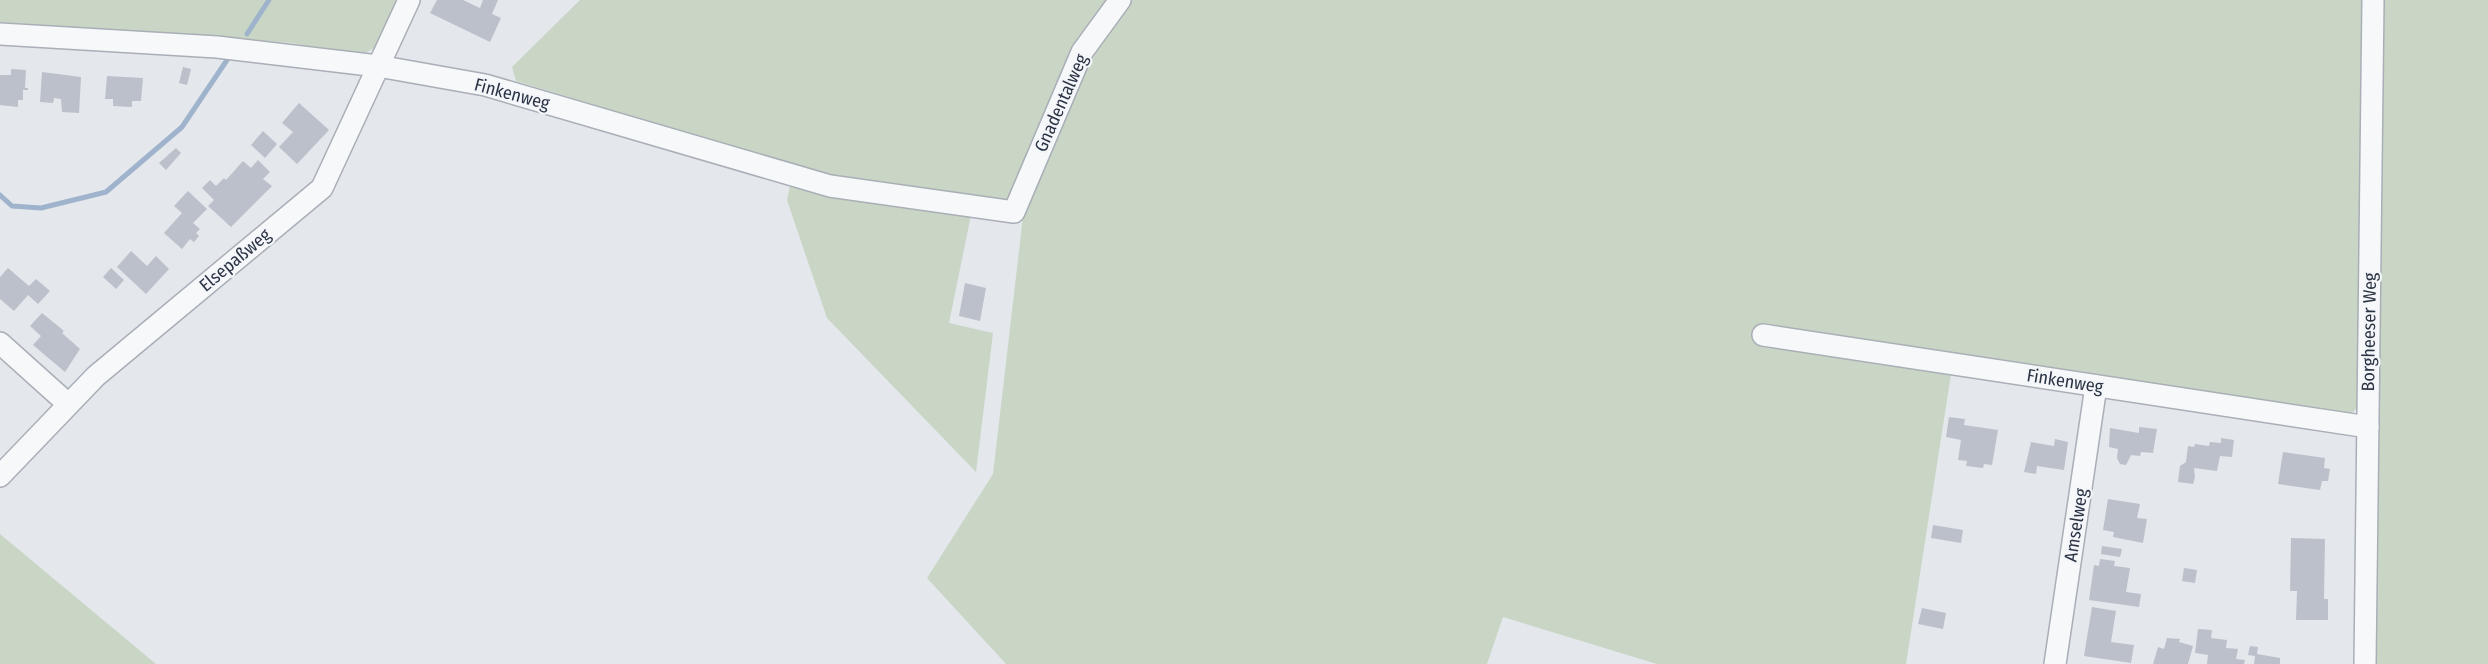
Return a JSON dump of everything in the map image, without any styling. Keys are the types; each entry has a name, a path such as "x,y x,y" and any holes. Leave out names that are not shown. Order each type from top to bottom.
{"street":[{"name":"Elsepaßweg","path":"0,476 96,376 322,188 409,0"},
{"name":"Gnadentalweg","path":"1014,212 1082,52 1120,0"},
{"name":"Borgheeser Weg","path":"2365,664 2373,0"},
{"name":"Finkenweg","path":"0,34 217,47 378,66 485,85 830,186 1014,212"},
{"name":"Finkenweg","path":"1763,334 2368,427"},
{"path":"0,343 68,404"},
{"name":"Amselweg","path":"2055,664 2097,386"}],"green space":[{"path":"0,0 401,0 378,46 361,55 291,43 0,22"},
{"path":"580,0 2488,0 2488,664 2375,664 2379,407 2359,407 2348,416 1954,355 1906,664 1657,664 1503,617 1487,664 1006,664 927,578 993,474 1024,208 821,174 516,81 512,67"},
{"path":"791,181 971,215 949,323 993,333 976,472 827,318 787,200"},
{"path":"0,534 156,664 0,664"}],"building":[{"path":"437,0 463,0 480,8 483,0 498,0 492,14 501,18 490,42 430,13"},
{"path":"183,67 191,69 187,85 179,83"},
{"path":"11,69 26,70 25,88 28,90 23,90 23,100 18,100 18,107 0,105 0,75 11,75"},
{"path":"42,72 81,77 79,113 62,112 61,99 54,98 53,103 40,102"},
{"path":"107,76 143,78 141,101 132,101 132,107 113,106 113,99 105,99"},
{"path":"299,103 329,130 297,164 279,147 293,132 282,123"},
{"path":"263,131 277,144 265,158 251,145"},
{"path":"176,148 181,153 166,170 159,163"},
{"path":"258,160 270,172 263,179 272,186 231,227 208,206 214,200 202,188 210,180 216,186 224,178 226,180 243,161 251,168"},
{"path":"188,191 207,209 193,223 200,229 196,233 199,236 194,242 190,239 182,249 164,233 182,213 174,206"},
{"path":"131,251 147,266 156,256 169,269 146,294 117,267"},
{"path":"8,268 29,286 36,279 50,291 38,304 28,295 14,311 0,299 0,277"},
{"path":"111,268 124,280 116,289 103,277"},
{"path":"965,283 986,288 980,321 959,316"},
{"path":"42,313 64,331 62,333 80,349 65,372 33,345 41,336 30,326"},
{"path":"1949,417 1965,419 1964,425 1998,430 1992,465 1984,464 1983,468 1966,466 1967,461 1958,460 1961,440 1946,437"},
{"path":"2139,427 2157,429 2153,453 2141,452 2140,456 2131,455 2126,465 2120,464 2117,458 2118,449 2109,447 2110,428 2139,433"},
{"path":"2221,438 2234,440 2232,457 2220,456 2217,471 2194,468 2193,484 2178,482 2180,466 2186,462 2188,446 2194,447 2195,444 2209,446 2210,442 2221,443"},
{"path":"2055,439 2068,442 2064,470 2037,466 2036,474 2024,472 2031,442 2054,446"},
{"path":"2283,452 2325,458 2324,468 2330,469 2328,481 2322,481 2320,490 2278,484"},
{"path":"2108,499 2140,504 2137,518 2147,519 2143,543 2113,537 2114,532 2103,530"},
{"path":"1933,525 1963,530 1961,543 1931,538"},
{"path":"2291,538 2325,539 2324,599 2328,599 2328,620 2296,620 2297,591 2290,591"},
{"path":"2102,546 2122,549 2120,557 2101,554"},
{"path":"2100,559 2115,561 2114,566 2130,568 2126,592 2141,594 2139,607 2089,600 2094,565 2099,566"},
{"path":"2184,568 2197,570 2195,583 2182,581"},
{"path":"2092,607 2116,611 2111,642 2134,645 2131,663 2084,656"},
{"path":"1922,608 1946,613 1943,629 1918,624"},
{"path":"2198,629 2212,630 2211,638 2227,640 2226,648 2238,649 2236,659 2245,660 2244,664 2207,664 2208,655 2195,653"},
{"path":"2167,638 2180,639 2179,642 2193,646 2188,664 2153,664 2158,647 2164,649"},
{"path":"2250,646 2258,647 2257,654 2280,658 2280,664 2254,664 2255,656 2248,655"}],"waterway":[{"path":"247,34 269,0"},
{"path":"0,195 12,206 41,208 106,192 182,127 227,60"}]}
